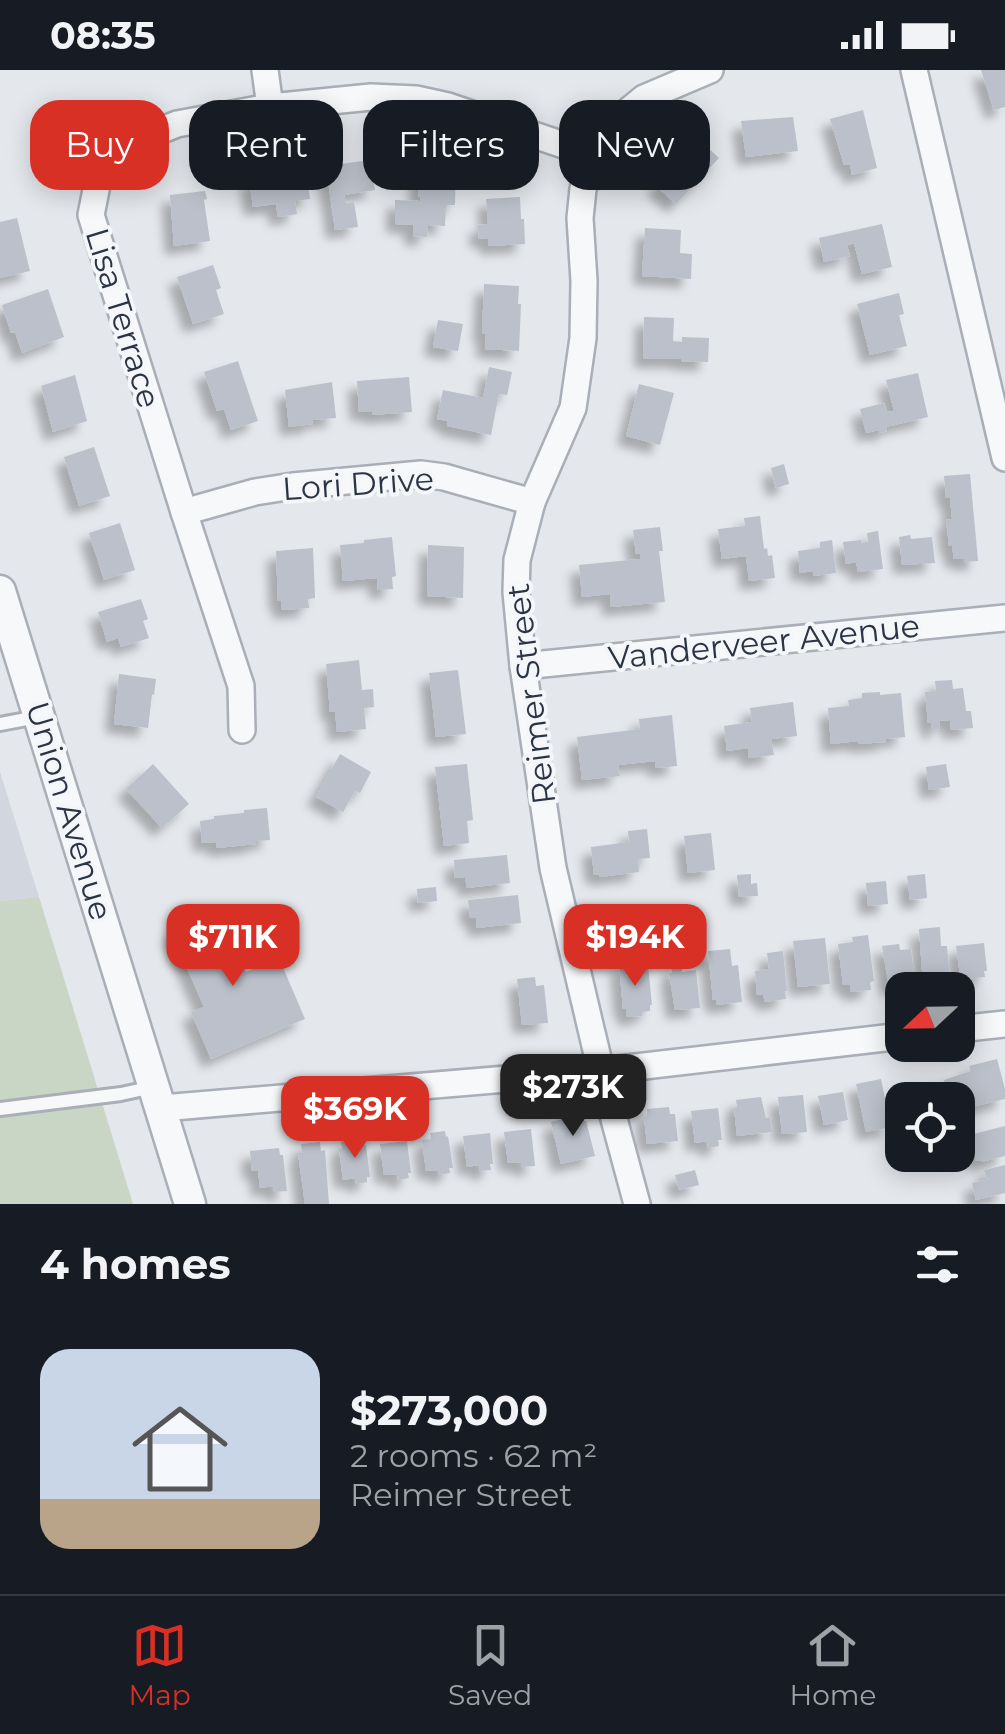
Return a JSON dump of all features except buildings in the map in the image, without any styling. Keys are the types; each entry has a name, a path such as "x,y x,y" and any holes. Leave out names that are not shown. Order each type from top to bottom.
{"street":[{"path":"266,70 269,100"},
{"name":"Reimer Street","path":"642,100 710,70"},
{"path":"914,70 1005,458"},
{"name":"Lisa Terrace","path":"341,100 371,97 448,106 559,144"},
{"name":"Lisa Terrace","path":"189,122 137,140 108,164 98,180 91,215 241,686 242,730"},
{"name":"Reimer Street","path":"582,190 582,338 573,408 532,502 516,560 516,592 523,666 554,868 601,1071 637,1204"},
{"name":"Lori Drive","path":"184,512 255,492 421,474 444,476 532,502"},
{"name":"Union Avenue","path":"0,591 190,1204"},
{"name":"Vanderveer Avenue","path":"523,666 1005,618"},
{"path":"975,1028 1005,1024"},
{"path":"159,1097 601,1071 885,1038"}],"lane":[{"path":"0,724 39,716"},
{"path":"0,1109 120,1094 159,1097"}],"shaded area":[{"path":"0,772 39,897 0,901"}],"green space":[{"path":"39,897 133,1204 0,1204 0,901"}]}
